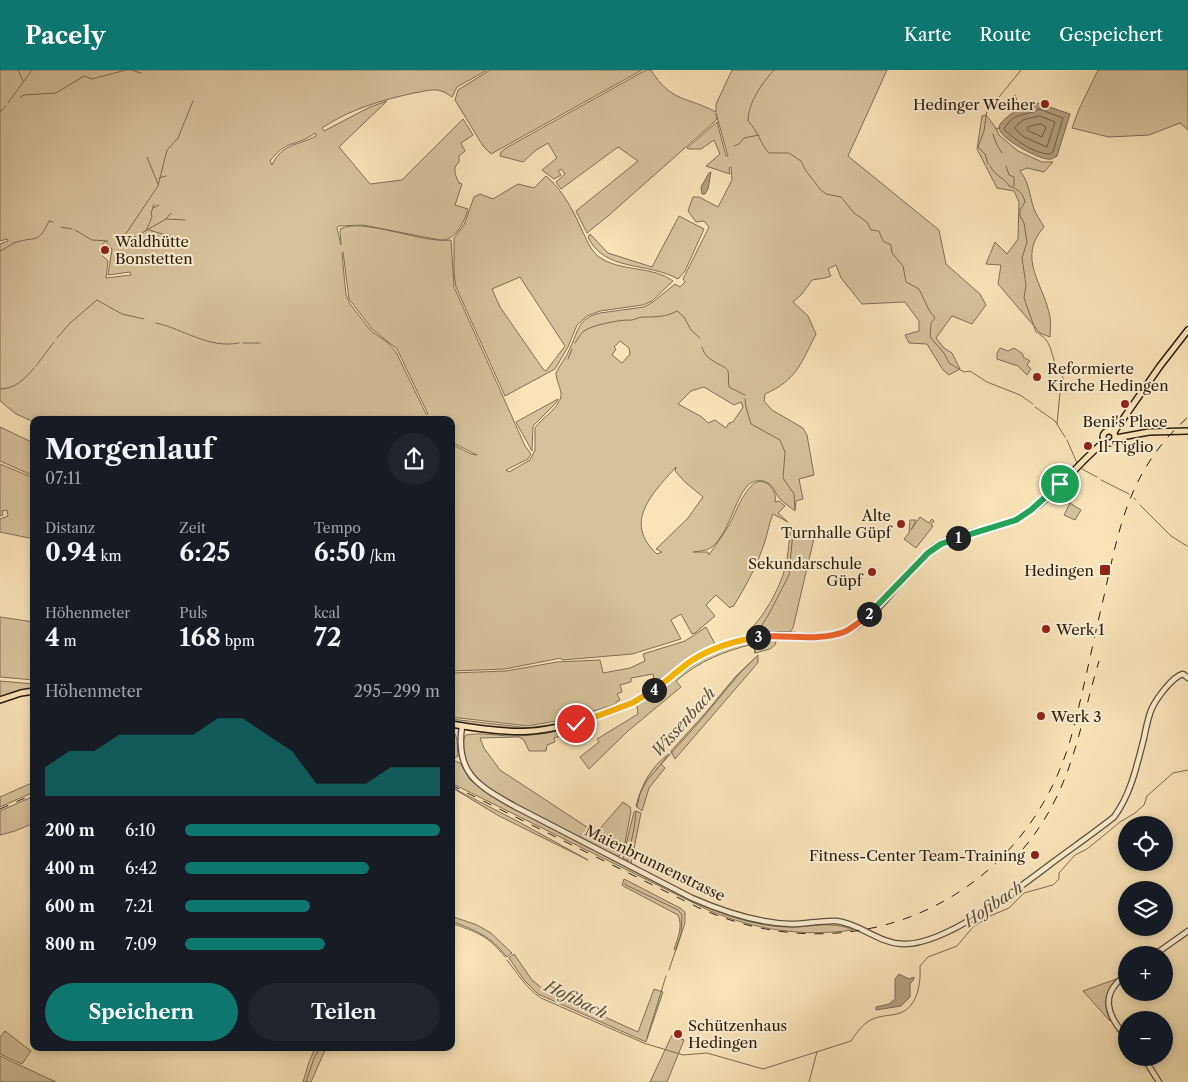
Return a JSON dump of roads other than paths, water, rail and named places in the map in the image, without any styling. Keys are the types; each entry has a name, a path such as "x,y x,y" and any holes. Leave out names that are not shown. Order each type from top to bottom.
{"main road":[{"path":"1104,441 1111,443 1160,366 1188,330"},
{"path":"455,725 512,733 536,732 567,726 638,700 691,662 727,644 758,637 778,635 817,637 844,632 877,607 920,561 935,548 960,537 1008,523 1023,516 1104,441 1105,432 1110,431 1122,438 1149,432 1188,430"},
{"path":"0,700 30,692"}],"street":[{"name":"Maienbrunnenstrasse","path":"462,726 460,744 463,762 470,774 487,789 523,811 692,898 726,912 760,920 798,924 838,922 852,925 885,941 911,944 936,937 1005,898 1114,817 1122,807 1132,782 1151,709 1161,693 1180,675 1188,678"},
{"path":"1167,946 1188,931"},
{"path":"1118,982 1112,990 1109,1006 1118,1027"},
{"path":"1149,1066 1159,1082"}],"water":[{"name":"Hedinger Weiher","path":"1038,103 1070,114 1057,156 1051,159 1042,158 1019,147 1000,131 999,127 1014,112"},
{"path":"711,172 708,189 705,194 702,194 701,187"},
{"path":"899,974 909,979 914,977 910,984 910,997 901,1006 876,1010 876,1007 889,1004 895,999 895,979"}],"waterway":[{"path":"18,70 23,81"},
{"path":"8,103 32,70"},
{"path":"20,97 24,95 56,93 84,76 92,79 126,70"},
{"path":"131,70 141,73"},
{"path":"774,70 756,94 750,107 748,121 769,153 789,153 801,161 820,189 826,194 841,197 854,213 867,222 871,230 879,231 883,241 891,245 892,253 903,266 906,282 919,289 935,318 931,323 930,337 944,353 949,363 964,372 970,371 987,382 1020,395 1033,404"},
{"path":"991,107 1021,70"},
{"path":"1015,95 1020,109"},
{"path":"121,241 158,186 167,150 178,138 193,101"},
{"path":"0,112 6,106"},
{"path":"987,110 984,131 978,147 985,154 988,164"},
{"path":"993,134 1002,153"},
{"path":"734,146 739,144 744,138 759,135"},
{"path":"147,157 158,184"},
{"path":"990,166 1009,186 1015,188 1023,196 1025,202 1020,210 1020,216 1024,223 1027,242 1022,258 1026,285 1024,298 1036,332 1045,338 1064,382"},
{"path":"1006,166 1009,175 1014,177 1014,186"},
{"path":"159,178 166,176"},
{"path":"146,231 152,217 151,213 154,204"},
{"path":"153,208 159,205"},
{"path":"118,245 121,241 126,242 166,219 171,213"},
{"path":"166,219 185,220"},
{"path":"0,251 14,243 38,237 42,234 49,221 53,222"},
{"path":"61,227 72,229"},
{"path":"75,230 92,240 108,241"},
{"path":"149,230 172,237"},
{"path":"57,338 70,323 97,300 122,314 144,319"},
{"name":"Wissenbach","path":"575,343 583,332 593,327 641,317 665,316 677,311 684,317 691,330 700,338"},
{"path":"156,323 206,341 228,344 239,343"},
{"path":"36,366 54,342"},
{"path":"243,343 260,343"},
{"name":"Wissenbach","path":"702,347 707,357 728,371 729,387 745,395"},
{"name":"Wissenbach","path":"568,359 572,349"},
{"path":"0,389 5,389 19,383 34,368"},
{"path":"1057,424 1060,393"},
{"name":"Wissenbach","path":"745,399 751,424 780,440 785,452 783,478 794,494 795,509"},
{"path":"1035,407 1055,421 1065,437"},
{"path":"1067,440 1077,463"},
{"path":"1082,469 1097,477"},
{"path":"1101,480 1129,494"},
{"path":"1140,505 1171,536 1187,546"},
{"name":"Wissenbach","path":"758,632 789,575 793,532"},
{"name":"Wissenbach","path":"755,643 755,653"},
{"name":"Wissenbach","path":"637,807 640,794 647,780 755,658"},
{"name":"Hofibach","path":"647,1044 683,1055 707,1053 763,1069 851,1041 860,1028 869,1021 900,1013 911,1005 915,1000 919,986 920,966 928,957 957,946 973,927 990,916 1009,908 1024,893 1053,885 1059,879 1059,873 1075,855 1087,849 1120,822 1135,813 1144,805 1147,796 1173,773 1188,770"},
{"name":"Wissenbach","path":"627,861 636,812"},
{"name":"Wissenbach","path":"625,883 678,910 682,915 681,934 669,970"},
{"name":"Hofibach","path":"455,924 481,935 505,957"},
{"name":"Hofibach","path":"507,960 527,985 541,998 646,1044"},
{"name":"Wissenbach","path":"647,1038 666,976"},
{"path":"306,1082 318,1051"},
{"path":"809,1082 817,1052"}],"railway":[{"path":"455,787 697,907 756,927 815,934 873,928 926,910 975,881 1016,842 1049,792 1072,734 1116,545 1130,499 1140,477 1153,457 1168,437 1188,417"},
{"path":"1023,849 1040,827 1063,782 1072,759 1099,661"},
{"path":"0,809 30,796"}],"place":[{"name":"Hedinger Weiher","path":"1045,104"},
{"name":"Waldhütte Bonstetten","path":"105,250"},
{"name":"Reformierte Kirche Hedingen","path":"1037,377"},
{"name":"Beni's Place","path":"1125,404"},
{"name":"Il Tiglio","path":"1088,446"},
{"name":"Alte Turnhalle Güpf","path":"901,524"},
{"name":"Hedingen","path":"1105,570"},
{"name":"Sekundarschule Güpf","path":"872,572"},
{"name":"Werk 1","path":"1046,629"},
{"name":"Werk 3","path":"1041,716"},
{"name":"Fitness-Center Team-Training","path":"1035,855"},
{"name":"Schützenhaus Hedingen","path":"678,1034"}]}
